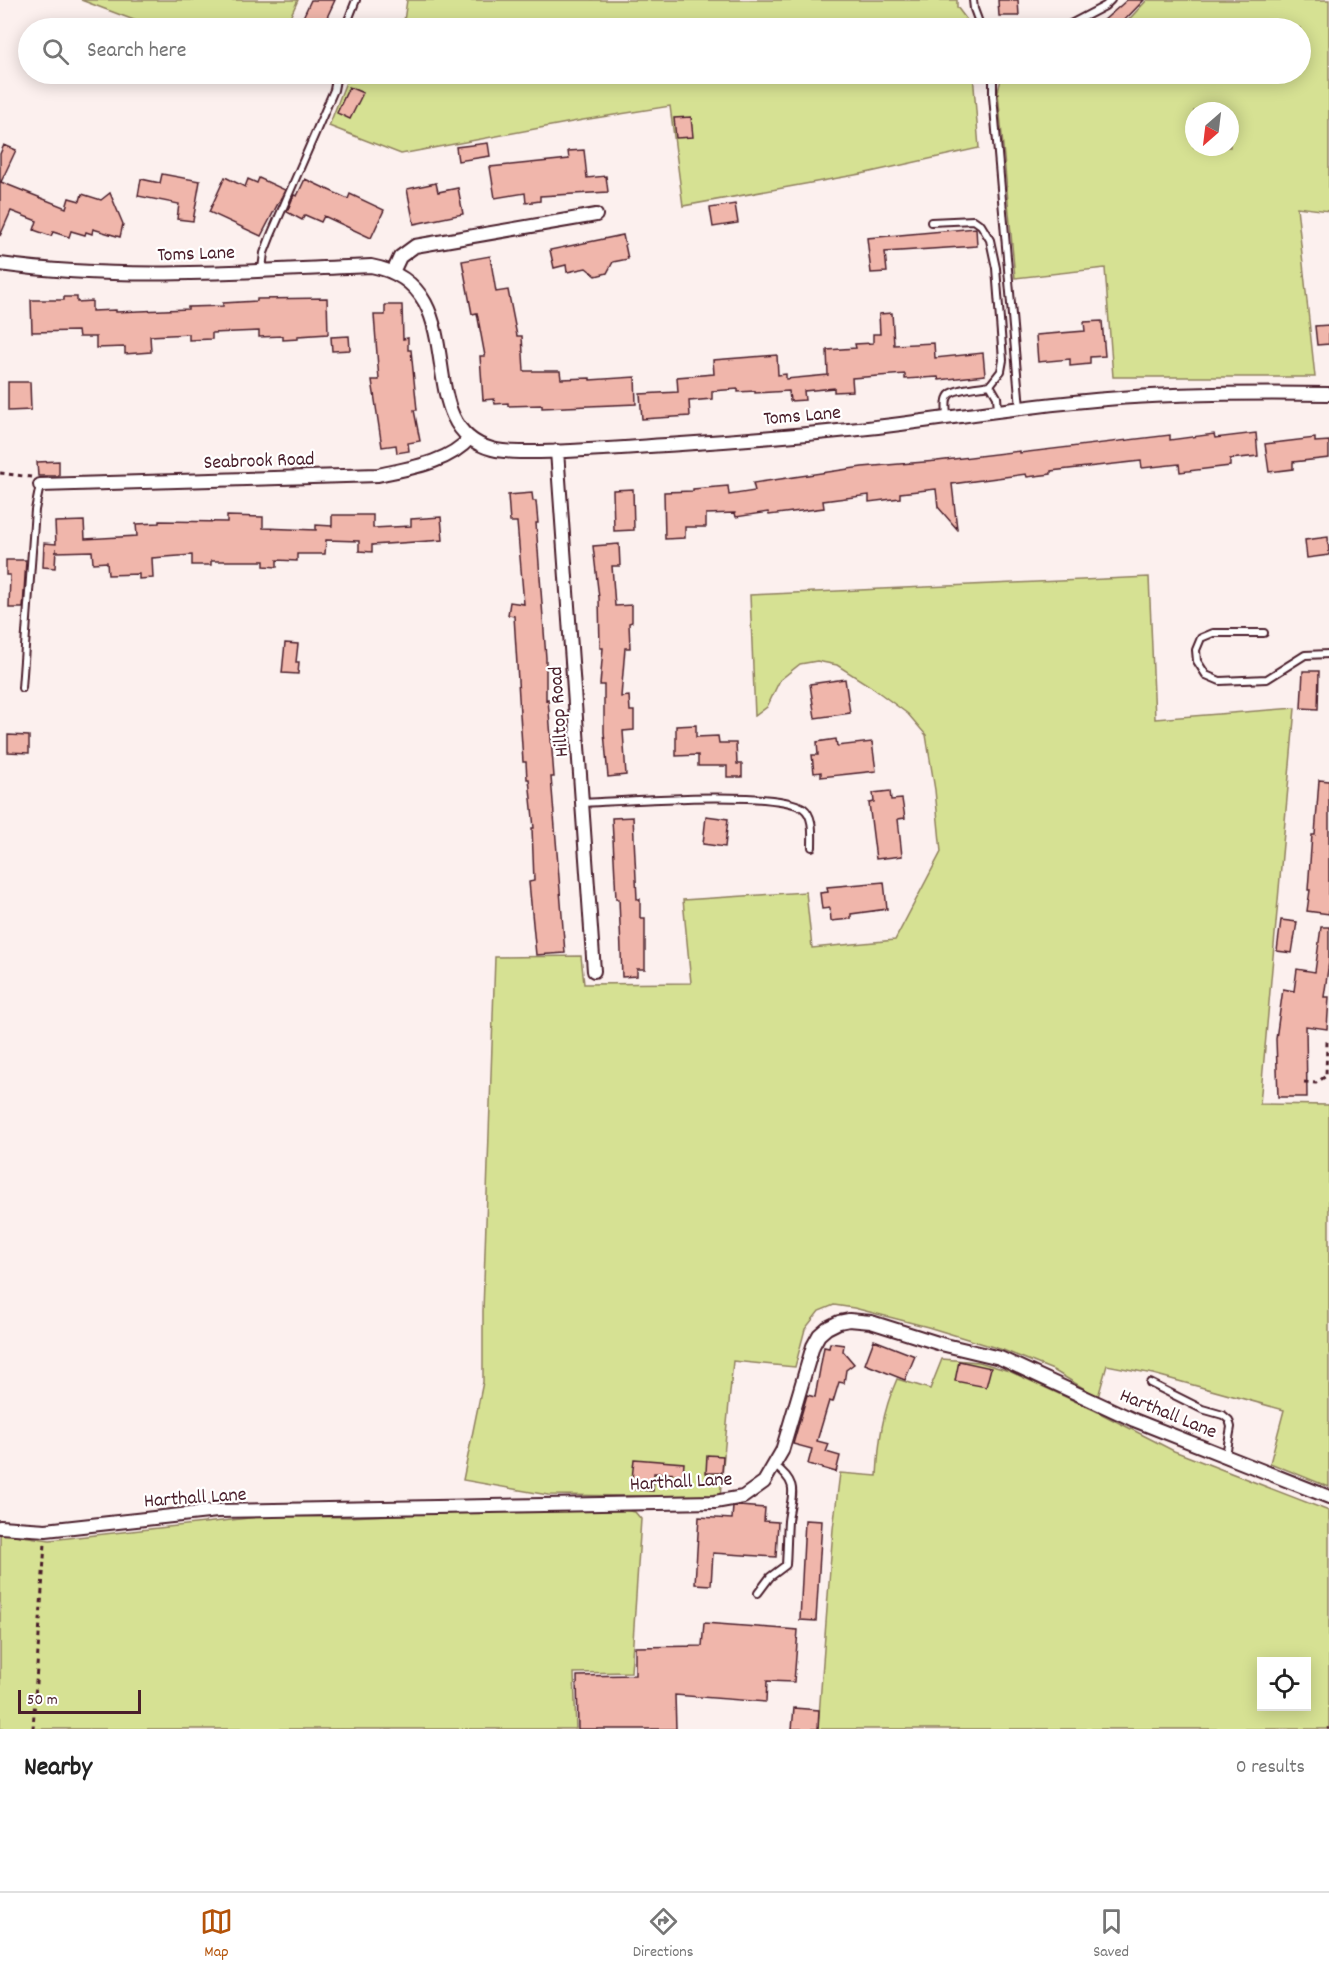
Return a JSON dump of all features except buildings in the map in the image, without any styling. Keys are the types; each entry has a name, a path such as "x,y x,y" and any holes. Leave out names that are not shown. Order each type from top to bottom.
{"street":[{"path":"393,272 400,257 415,246 596,215"},
{"name":"Toms Lane","path":"0,264 92,272 164,273 371,266 393,272 414,286 426,303 437,339 448,404 457,424 470,438 500,451 557,451 705,442 824,432 998,410 1183,394 1329,394"},
{"name":"Seabrook Road","path":"40,484 378,475 408,469 448,455 462,447 470,438"},
{"name":"Hilltop Road","path":"557,451 594,971"},
{"name":"Harthall Lane","path":"0,1527 46,1530 217,1511 715,1502 743,1497 765,1482 782,1450 813,1346 819,1335 839,1322 849,1320 871,1322 941,1344 1000,1358 1134,1420 1329,1497"}],"lane":[{"path":"349,18 356,0"},
{"path":"973,0 977,18"},
{"path":"1082,18 1112,0"},
{"path":"262,269 264,253 271,235 335,84"},
{"path":"993,84 1020,408"},
{"path":"931,222 974,220 981,225 990,240 996,268 1003,360 1001,371 990,385 950,394 947,398 947,417"},
{"path":"990,385 997,397 998,410"},
{"path":"22,688 35,510 40,484"},
{"path":"1264,633 1213,633 1200,638 1196,650 1197,661 1206,675 1220,681 1267,679 1305,655 1329,654"},
{"path":"583,803 730,798 780,802 803,808 810,817 812,847"},
{"path":"1150,1383 1185,1401 1223,1415 1229,1420 1231,1427 1226,1455"},
{"path":"758,1593 770,1576 786,1565 789,1517 794,1496 790,1482 783,1472 774,1466"}],"path":[{"path":"0,473 29,476 40,484"},
{"path":"1304,1082 1316,1083 1326,1076 1329,1038"},
{"path":"33,1729 46,1530"}],"green space":[{"path":"81,0 298,0 290,18 129,18"},
{"path":"407,0 957,0 957,7 965,18 404,18"},
{"path":"1147,0 1329,0 1329,211 1297,207 1315,377 1113,377 1105,268 1015,278 998,92 1000,84 1311,84 1311,18 1130,18"},
{"path":"345,84 974,84 979,148 866,173 683,206 670,106 401,154 329,126"},
{"path":"1149,577 1155,719 1295,708 1260,1104 1329,1105 1329,1487 1270,1463 1284,1410 1153,1374 1107,1365 1098,1397 1053,1370 1003,1350 928,1327 834,1305 819,1311 805,1329 795,1367 733,1361 720,1497 548,1495 463,1480 483,1382 483,1311 495,957 581,956 584,984 691,983 683,900 806,892 812,948 895,940 941,852 935,790 926,735 908,714 870,686 837,665 817,661 800,664 780,680 767,707 755,716 750,595"},
{"path":"942,1359 979,1362 1009,1371 1094,1410 1174,1451 1329,1511 1329,1729 818,1729 833,1529 840,1473 877,1476 882,1427 897,1379 930,1389"},
{"path":"605,1506 635,1512 641,1519 631,1672 574,1673 576,1729 0,1729 0,1533 50,1540 267,1516 348,1517"}]}
